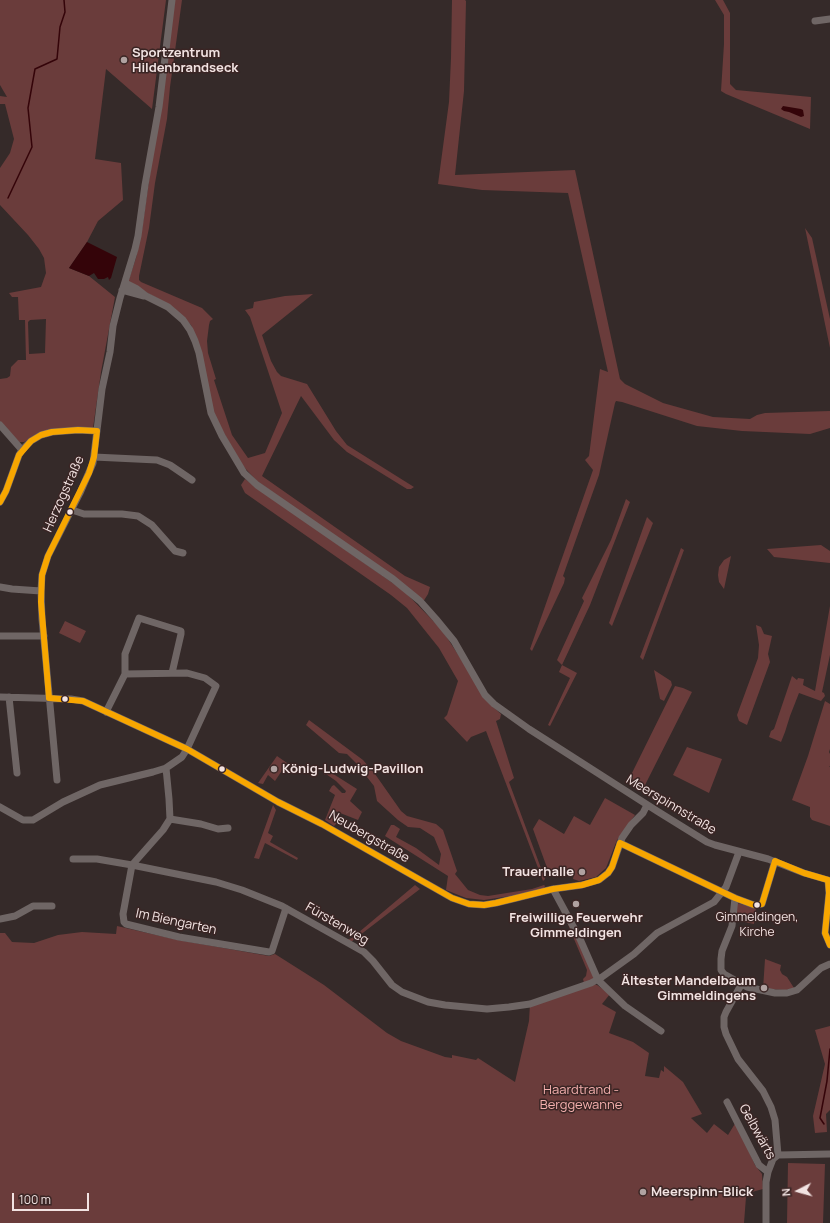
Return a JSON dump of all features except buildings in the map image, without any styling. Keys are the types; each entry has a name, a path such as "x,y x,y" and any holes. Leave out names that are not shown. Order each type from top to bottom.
{"street":[{"name":"Herzogstraße","path":"57,780 44,636 41,591 42,575 46,563 89,473 94,457 102,389 110,352 113,326 135,250 139,229 158,112 172,0"},
{"path":"815,21 830,19"},
{"name":"Meerspinnstraße","path":"124,286 134,294 146,296 168,307 183,320 190,330 199,353 210,413 232,453 249,478 410,592 431,613 449,635 486,695 494,704 523,725 647,805 711,844 774,861 804,872 829,877 825,933 830,946"},
{"path":"0,425 22,450"},
{"path":"0,502 6,491 22,450 31,441 47,433 67,430 97,431"},
{"path":"94,457 157,460 170,465 192,480"},
{"path":"72,510 84,514 122,514 138,516 152,525 175,550 184,553"},
{"path":"0,587 41,591"},
{"path":"106,712 125,674 125,654 138,619 142,618 180,631 181,634 172,673"},
{"path":"0,636 44,636"},
{"path":"0,807 18,818 29,821 36,819 63,802 100,785 112,781 141,776 166,768 182,757 216,686 205,678 187,673 125,674"},
{"name":"Neubergstraße","path":"0,697 77,700 106,712 187,749 278,802 322,824 452,898 469,904 484,904 522,898 554,889 590,883 604,876 612,867 620,843 626,832 643,813 647,805"},
{"path":"9,697 17,773"},
{"path":"132,865 170,820 166,768"},
{"path":"170,820 201,824 218,829 228,828"},
{"path":"620,843 735,898 754,905 762,904 774,861"},
{"path":"723,892 739,852"},
{"name":"Fürstenweg","path":"73,859 97,859 132,865 216,882 242,890 286,908 364,952 373,960 392,984 402,992 428,1002 474,1008 515,1007 542,1000 598,980 627,960 657,933 710,905 723,892"},
{"name":"Im Biengarten","path":"132,865 123,914 123,919 126,924 179,937 269,952 274,948 286,908"},
{"path":"554,889 580,939 598,980 625,1006 661,1031"},
{"path":"735,898 732,926 722,952 720,967 722,972 741,985 747,987 780,993 794,992 821,968 830,964"},
{"path":"0,919 14,916 33,906 52,906"},
{"path":"741,985 726,1012 724,1017 724,1027 738,1058 763,1091 771,1107 775,1120 778,1155"},
{"name":"Gelbwärts","path":"727,1102 759,1165 768,1172"},
{"path":"766,1223 766,1182 773,1159 778,1155 830,1154"}],"green space":[{"path":"0,0 166,0 152,109 106,69 95,159 121,163 123,200 98,221 87,242 69,268 89,276 115,297 101,372 93,428 39,433 24,442 19,442 0,422 0,379 10,376 11,367 18,360 26,360 25,320 19,320 18,297 12,297 9,293 41,287 46,273 44,258 39,249 0,205 0,168 10,153 14,139 5,104 0,104 0,96 7,97 0,85","holes":["46,319 45,353 29,354 28,322 30,320"]},
{"path":"175,0 182,0 167,119 139,280 202,308 213,319 210,321 207,341 208,353 216,379 214,380 232,435 248,458 265,453 282,413 250,317 245,310 253,308 254,302 285,296 313,294 262,335 271,361 281,376 307,384 336,431 347,445 414,487 407,489 347,452 334,440 301,396 262,476 405,576 430,587 423,602 257,481 242,465 213,414 198,343 191,325 174,308 128,282 136,258 142,229"},
{"path":"452,0 466,1 464,91 455,175 575,170 620,379 625,384 663,403 713,417 750,419 765,413 830,411 830,428 810,434 742,431 697,426 616,401 599,475 563,576 565,578 564,583 532,651 530,649 593,470 585,460 589,456 600,369 608,372 568,193 482,190 438,184 449,102"},
{"path":"715,0 723,0 730,13 730,84 736,90 811,97 810,129 721,91 724,15"},
{"path":"805,228 812,238 830,319 830,348"},
{"path":"245,479 404,591 442,630 491,705 501,714 500,719 496,721 514,778 509,782 545,879 543,881 486,731 471,737 467,742 444,718 447,715 458,681 439,648 407,608 391,595 245,493 241,485"},
{"path":"626,499 630,502 590,605 562,665 557,660 584,601 582,598 611,540"},
{"path":"647,517 653,523 612,626 609,623"},
{"path":"821,545 830,551 830,563 774,557 767,549"},
{"path":"681,548 684,550 643,660 640,657"},
{"path":"731,556 724,589 719,582 719,567 724,560"},
{"path":"830,606 830,655 822,692 825,696 821,701 799,693 781,742 769,737 771,731 774,729 792,676 797,680 798,678 804,679 803,685 815,691"},
{"path":"65,621 86,631 80,643 59,633"},
{"path":"756,625 761,627 764,634 772,636 768,654 770,662 747,725 739,721 737,715 758,658 759,645"},
{"path":"562,665 577,673 550,726 548,725 570,678 559,672"},
{"path":"654,670 671,681 672,685 664,701 660,699"},
{"path":"675,686 692,692 644,787 631,779 631,775"},
{"path":"825,701 830,704 830,826 812,820 810,817 810,807 792,800 808,756"},
{"path":"309,720 363,760 375,774 401,811 407,816 436,824 443,830 457,871 455,874 468,890 480,895 488,896 532,889 544,885 544,888 517,895 484,900 466,898 446,890 448,876 385,836 391,825 394,825 400,829 396,837 416,848 439,865 441,854 434,837 420,828 408,827 377,801 374,786 356,763 347,754 339,753 306,725"},
{"path":"687,747 722,759 709,793 673,775"},
{"path":"277,756 287,763 275,781 268,775 263,784 258,783"},
{"path":"327,770 357,789 350,801 362,812 358,820 335,811 333,817 338,822 334,826 325,820 335,795 329,791 332,786 334,785 342,793 345,793 346,791 336,781 326,774 324,775"},
{"path":"605,798 635,815 617,840 606,868 596,877 579,881 573,879 574,874 569,872 550,876 533,829 539,819 564,834 574,816 590,825"},
{"path":"273,805 276,810 268,833 273,836 270,842 298,858 297,860 265,843 259,859 254,858"},
{"path":"415,885 420,889 351,942 346,940 352,938"},
{"path":"737,903 756,908 754,924 735,920"},
{"path":"564,915 568,917 594,977 592,980 584,983 583,979 586,976 587,970"},
{"name":"Haardtrand - Berggewanne","path":"117,926 178,940 269,956 275,954 324,985 387,1033 401,1041 445,1057 452,1058 452,1055 476,1060 478,1058 515,1082 529,1021 530,1004 593,984 597,985 610,994 602,1004 616,1012 609,1033 633,1042 649,1053 645,1076 659,1078 661,1070 664,1072 664,1066 683,1082 702,1114 691,1118 707,1133 714,1124 728,1135 736,1122 755,1165 762,1174 763,1189 748,1193 746,1197 744,1223 0,1223 0,933 5,933 12,942 34,943 58,935 82,932 116,934"},
{"path":"765,959 781,965 780,970 782,974 787,977 794,988 786,990 763,989"},
{"path":"830,1026 830,1110 826,1114 827,1132 815,1133 813,1116 825,1064 815,1030"},
{"path":"788,1163 825,1164 823,1223 787,1223"}],"shaded area":[{"path":"783,106 801,109 803,110 804,116 801,117 784,111 781,109"},
{"path":"87,242 117,257 111,278 109,280 108,277 98,279 94,273 89,276 69,268"}],"waterway":[{"path":"8,198 32,147 28,108 35,69 57,59 60,27 65,12 64,0"},
{"path":"824,1124 820,1118 827,1081 830,1049"}],"transit line":[{"path":"0,502 6,491 19,455 31,441 41,435 52,432 78,430 97,431"},
{"path":"49,698 41,602 42,575 48,556 89,473 94,457 97,431"},
{"path":"49,698 83,701 187,749 278,802 322,824 452,898 469,904 484,905 496,903 553,889 582,885 599,880 608,873 612,867 620,843"},
{"path":"620,843 735,898 754,905 762,904 775,861"},
{"path":"775,861 804,873 828,880"},
{"path":"828,880 829,893 825,933 830,945"}],"place":[{"name":"Sportzentrum Hildenbrandseck","path":"124,60"},
{"name":"König-Ludwig-Pavillon","path":"274,769"},
{"name":"Trauerhalle","path":"582,872"},
{"name":"Freiwillige Feuerwehr Gimmeldingen","path":"576,904"},
{"name":"Gimmeldingen, Kirche","path":"757,905"},
{"name":"Ältester Mandelbaum Gimmeldingens","path":"764,988"},
{"name":"Meerspinn-Blick","path":"643,1192"}]}
